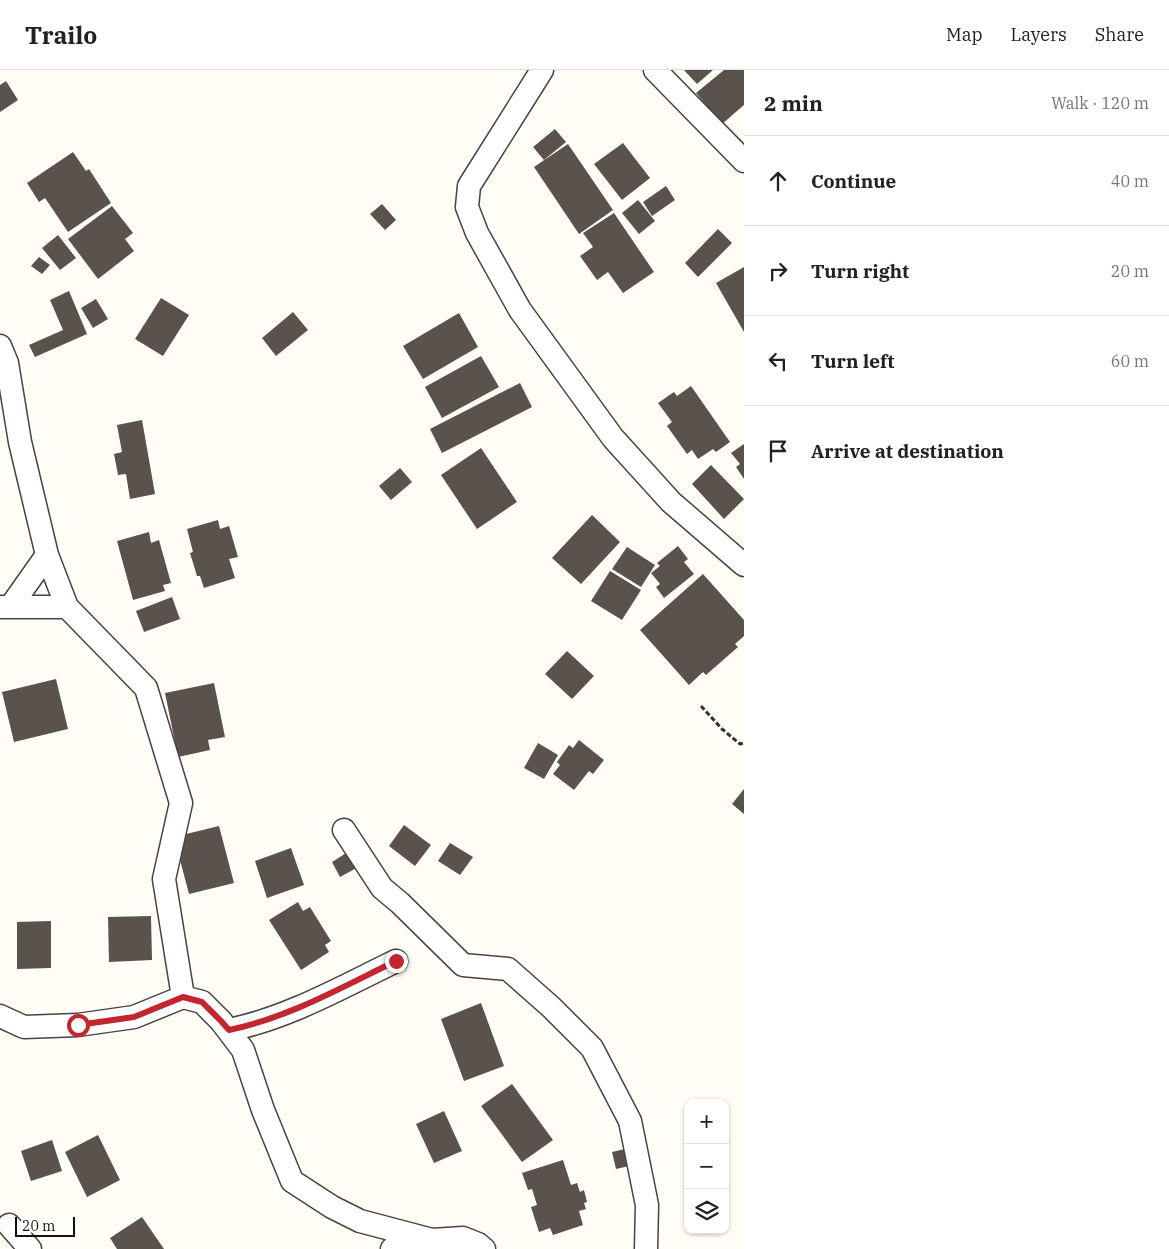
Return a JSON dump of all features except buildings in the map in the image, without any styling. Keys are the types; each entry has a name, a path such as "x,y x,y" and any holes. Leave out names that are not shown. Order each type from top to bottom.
{"street":[{"path":"542,70 469,186 467,207 477,233 520,310 613,438 671,502 744,565"},
{"path":"655,70 744,161"},
{"path":"0,346 7,363 20,442 47,555 68,607 146,688 179,794 181,803 164,879 183,997"},
{"path":"6,607 47,555"},
{"path":"6,607 68,607"},
{"path":"344,830 382,888 464,965 508,970 552,1007 592,1048 630,1122 646,1205 646,1249"},
{"path":"229,1030 256,1025 321,998 396,961"},
{"path":"0,1016 24,1027 78,1025 134,1017 183,997 202,1002 229,1030 243,1050 292,1181 332,1207 360,1220 432,1240"},
{"path":"9,1225 30,1249"},
{"path":"392,1249 402,1249 432,1240 463,1238 478,1244 484,1249"}],"path":[{"path":"702,706 740,744 744,743"}],"route":[{"path":"78,1025 134,1017 183,997 202,1002 229,1030 256,1025 321,998 396,961"}]}
